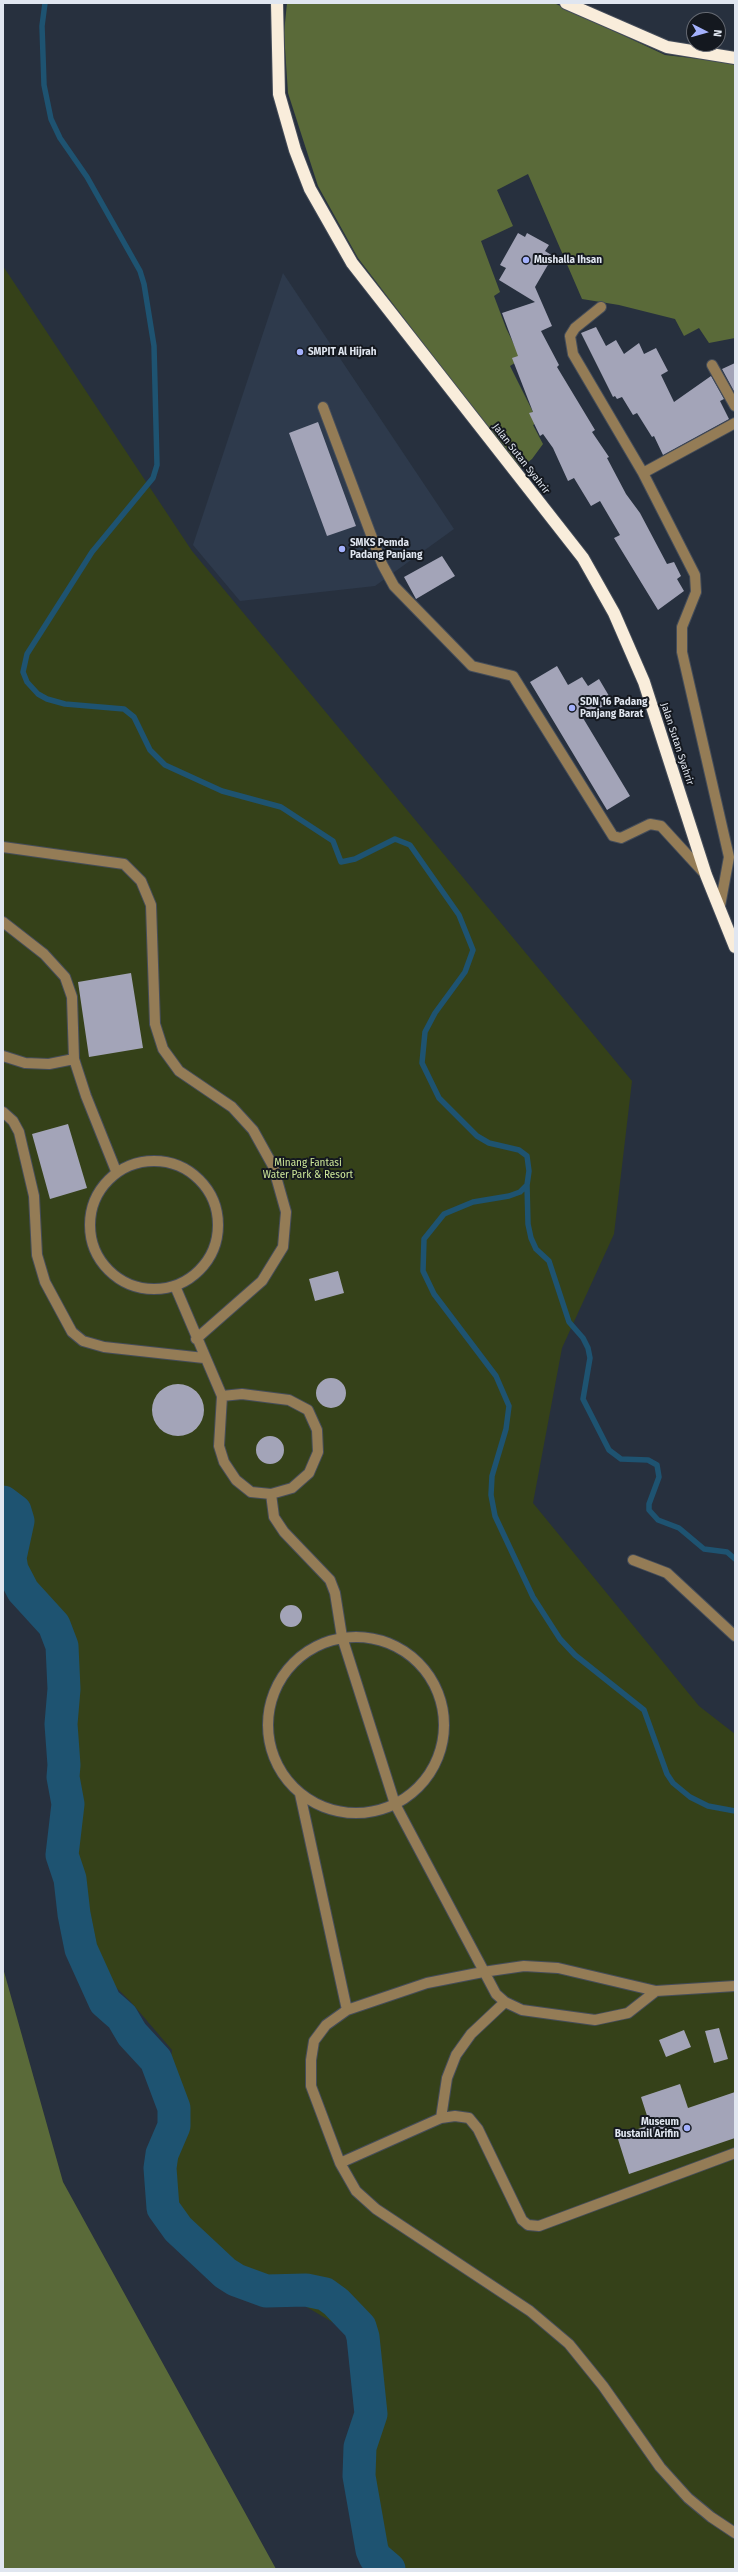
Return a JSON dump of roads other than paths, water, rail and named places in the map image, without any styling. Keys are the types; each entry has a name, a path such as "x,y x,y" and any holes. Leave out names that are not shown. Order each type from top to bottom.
{"highway":[{"name":"Jalan Sutan Syahrir","path":"277,3 279,94 294,150 310,189 352,262 583,558 614,613 644,682 706,875 720,906 735,947"},
{"path":"566,3 667,47 735,58"}],"street":[{"path":"601,307 575,328 570,336 570,344 573,354 643,473 695,575 697,582 696,592 682,627 682,652 729,857 720,906"},
{"path":"712,366 735,406"},
{"path":"323,407 382,564 394,586 472,666 513,676 613,836 621,838 650,824 661,826 706,875"},
{"path":"643,473 735,423"},
{"path":"3,846 124,864 141,881 151,905 155,1024 163,1049 179,1071 232,1107 253,1130 273,1166 286,1212 283,1247 262,1281 196,1339"},
{"path":"3,922 44,954 65,977 72,998 74,1059 86,1096 116,1171"},
{"path":"3,1056 25,1063 49,1064 74,1059"},
{"path":"3,1112 13,1120 19,1132 34,1196 34,1232 39,1262 45,1282 72,1332 83,1341 104,1347 204,1358"},
{"path":"158,1160 180,1165 198,1177 211,1195 218,1216 217,1238 209,1259 194,1276 175,1286 149,1290 123,1283 103,1266 91,1242 89,1216 98,1190 116,1171 137,1162 158,1160"},
{"path":"175,1286 204,1358 222,1396 219,1446 224,1462 236,1480 251,1492 271,1494 292,1488 309,1473 318,1452 317,1430 308,1410 289,1400 265,1396 222,1396"},
{"path":"271,1494 274,1517 284,1532 330,1580 335,1593 342,1637 395,1804 496,1994 505,2002 522,2010 595,2020 628,2013 656,1991"},
{"path":"633,1560 667,1573 735,1636"},
{"path":"342,1637 373,1638 402,1649 425,1670 440,1697 444,1728 437,1759 420,1786 395,1804 363,1814 330,1810 300,1794 278,1768 268,1736 270,1702 285,1671 310,1649 342,1637"},
{"path":"300,1794 347,2010"},
{"path":"735,1986 656,1991 558,1968 524,1966 483,1972 427,1983 347,2010 326,2025 314,2041 311,2060 312,2086 340,2163 356,2191 376,2209 530,2311 569,2344 603,2386 660,2467 688,2498 711,2518 735,2533"},
{"path":"441,2118 447,2078 456,2055 471,2034 505,2002"},
{"path":"340,2163 441,2118 455,2116 469,2118 478,2129 522,2220 528,2225 539,2226 556,2221 735,2153"}],"waterway":[{"path":"45,3 42,26 44,85 51,119 60,138 87,177 140,271 144,284 154,346 157,465 153,478 92,552 27,654 23,672 27,682 38,694 47,699 65,704 124,709 134,717 150,750 165,765 222,791 281,807 333,841 341,862 355,859 395,839 410,845 459,915 473,950 465,972 435,1013 425,1032 422,1063 439,1098 477,1136 489,1143 519,1150 527,1156 529,1171 527,1185 528,1224 531,1238 536,1249 549,1261 569,1322 583,1338 588,1348 590,1358 583,1399 609,1450 621,1459 648,1460 657,1465 659,1477 649,1504 649,1510 658,1520 679,1528 704,1549 727,1552 735,1559"},
{"path":"527,1185 520,1192 509,1196 473,1202 444,1214 424,1239 423,1271 434,1294 496,1376 509,1406 506,1429 492,1476 491,1495 495,1516 533,1597 560,1639 575,1655 644,1710 667,1774 673,1783 690,1797 708,1806 735,1811"},
{"path":"3,1502 15,1511 18,1521 10,1558 12,1570 23,1591 54,1625 62,1646 64,1689 61,1724 64,1765 63,1777 68,1804 62,1855 70,1879 74,1914 81,1949 105,2002 122,2017 132,2034 156,2060 174,2108 174,2126 162,2154 160,2168 163,2208 178,2229 225,2273 236,2280 266,2291 306,2290 325,2294 336,2302 360,2327 363,2337 371,2414 360,2447 359,2476 372,2550 375,2557 389,2569"}],"place":[{"name":"Mushalla Ihsan","path":"526,260"},
{"name":"SMPIT Al Hijrah","path":"300,352"},
{"name":"SMKS Pemda Padang Panjang","path":"342,549"},
{"name":"SDN 16 Padang Panjang Barat","path":"572,708"},
{"name":"Museum Bustanil Arifin","path":"687,2128"}],"park label":[{"name":"Minang Fantasi Water Park & Resort","path":"308,1168"}]}
